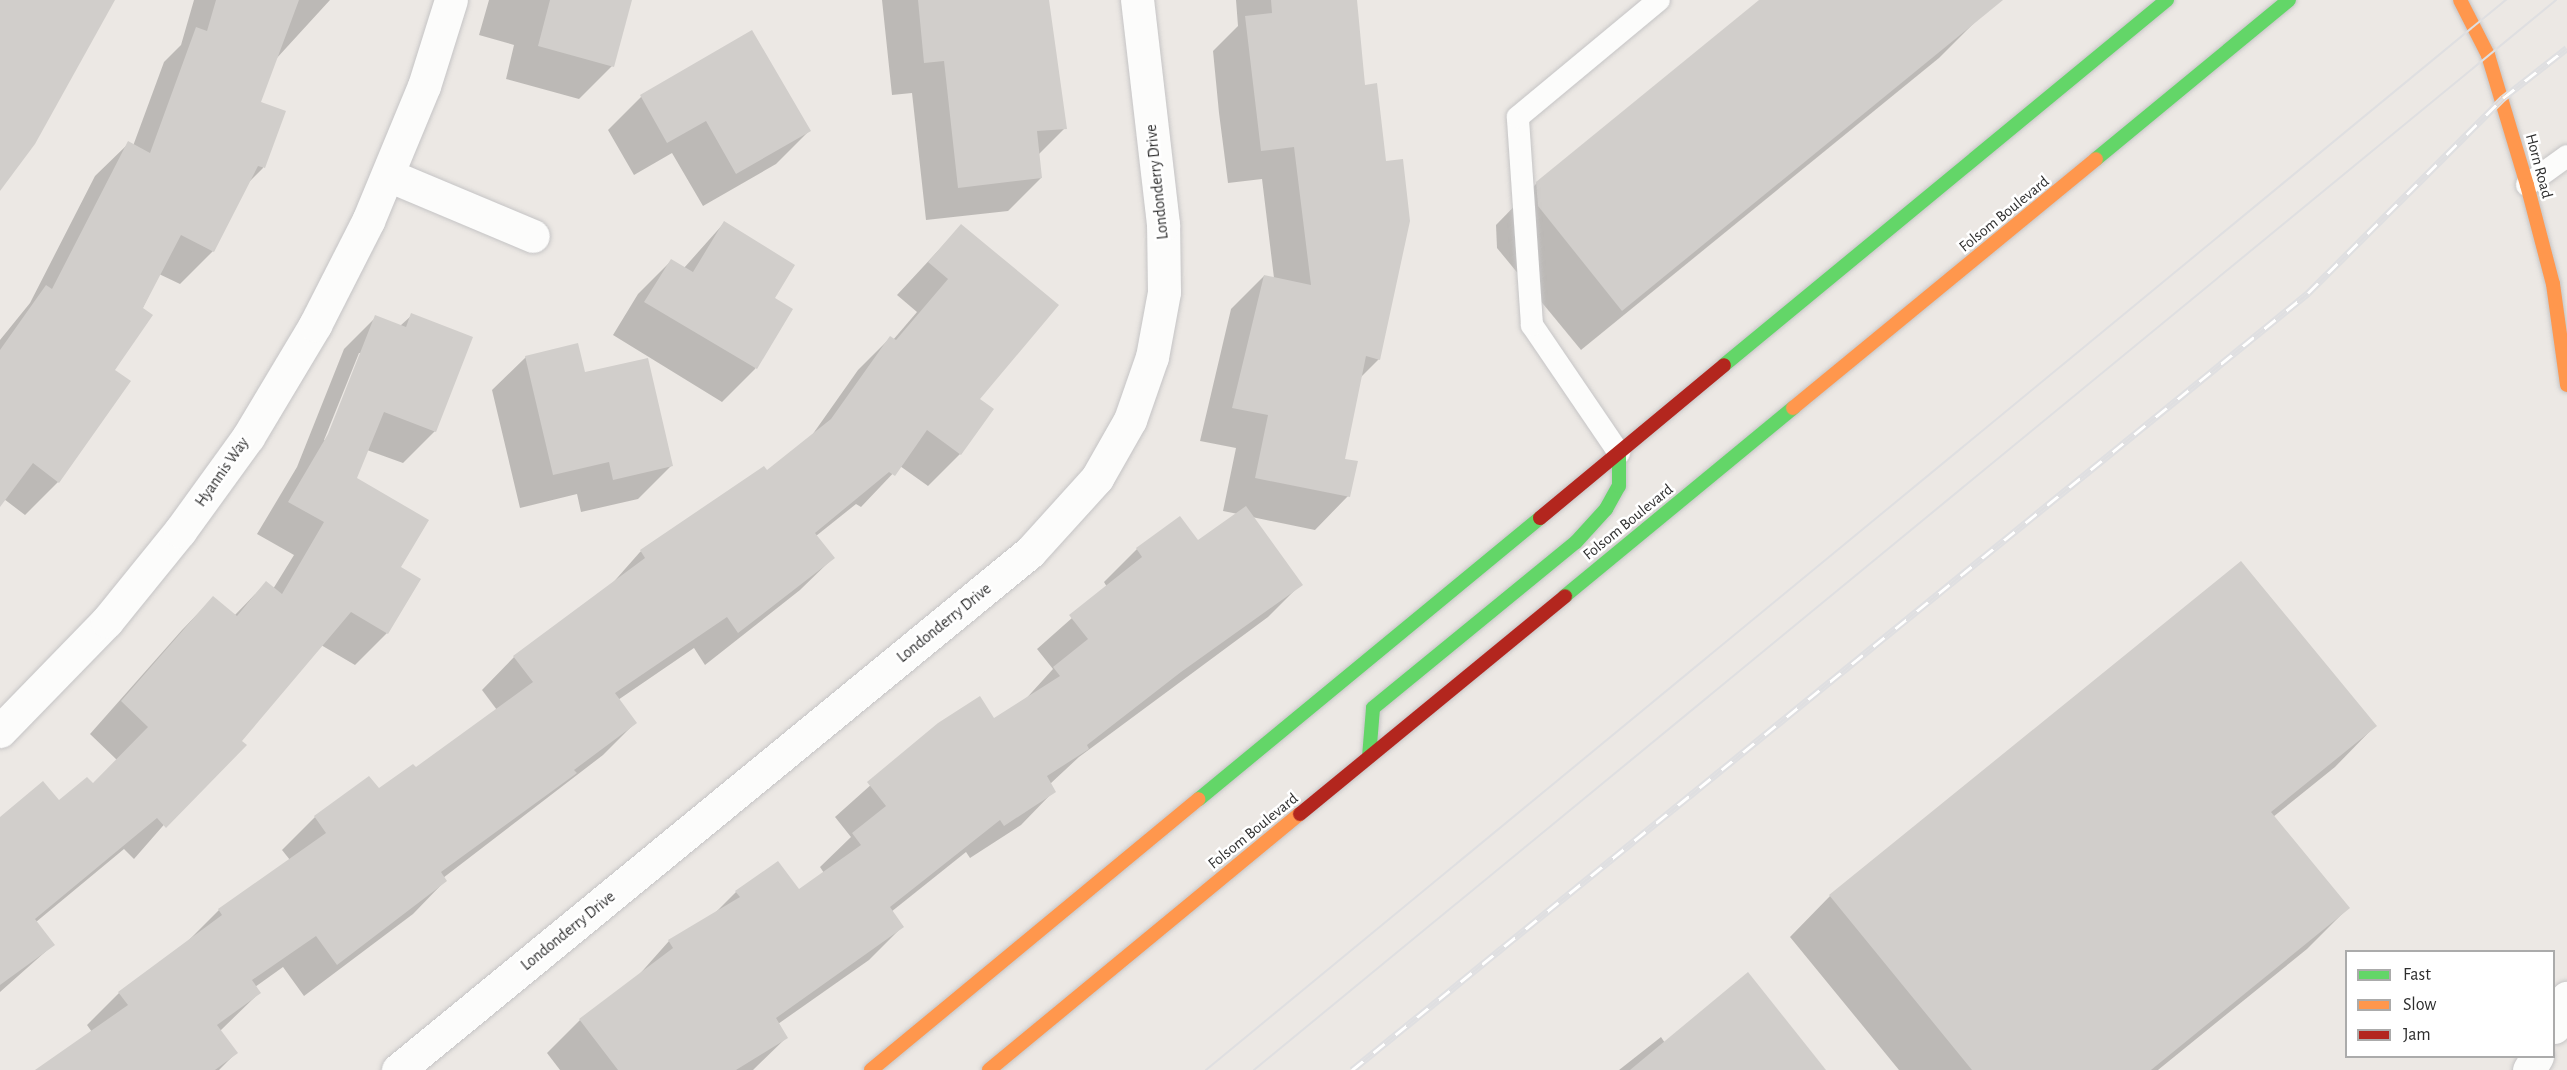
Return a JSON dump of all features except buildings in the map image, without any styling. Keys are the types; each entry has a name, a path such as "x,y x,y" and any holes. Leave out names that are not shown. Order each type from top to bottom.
{"main road":[{"path":"872,1070 2167,0"},
{"name":"Folsom Boulevard","path":"988,1070 2289,0"},
{"name":"Horn Road","path":"2460,0 2488,55 2527,185 2559,314 2567,385"},
{"path":"1369,757 1373,708 1576,542 1606,509 1619,486 1619,453"}],"street":[{"name":"Hyannis Way","path":"0,731 107,621 180,531 248,437 315,325 388,175 424,86 451,0"},
{"name":"Londonderry Drive","path":"398,1070 1030,552 1097,478 1130,420 1152,357 1164,292 1162,224 1137,0"},
{"path":"388,175 533,236"},
{"path":"2555,1023 2567,998"}],"lane":[{"path":"1619,453 1532,325 1518,117 1659,0"},
{"path":"2527,185 2567,156"}],"tram line":[{"path":"1206,1070 2506,0"},
{"path":"1254,1070 2556,0"}],"railway":[{"path":"1352,1070 2308,293 2503,98 2567,48"}],"traffic: fast":[{"path":"1724,365 2167,0"},
{"path":"2096,159 2289,0"},
{"path":"1565,596 1793,408"},
{"path":"1369,757 1373,708 1576,542 1606,509 1619,486 1619,453"},
{"path":"1199,799 1540,518"}],"traffic: slow":[{"path":"2460,0 2488,55 2527,185 2553,284 2567,385"},
{"path":"1793,408 2096,159"},
{"path":"871,1070 1199,799"},
{"path":"989,1070 1300,814"}],"traffic: jam":[{"path":"1540,518 1724,365"},
{"path":"1300,814 1565,596"}]}
